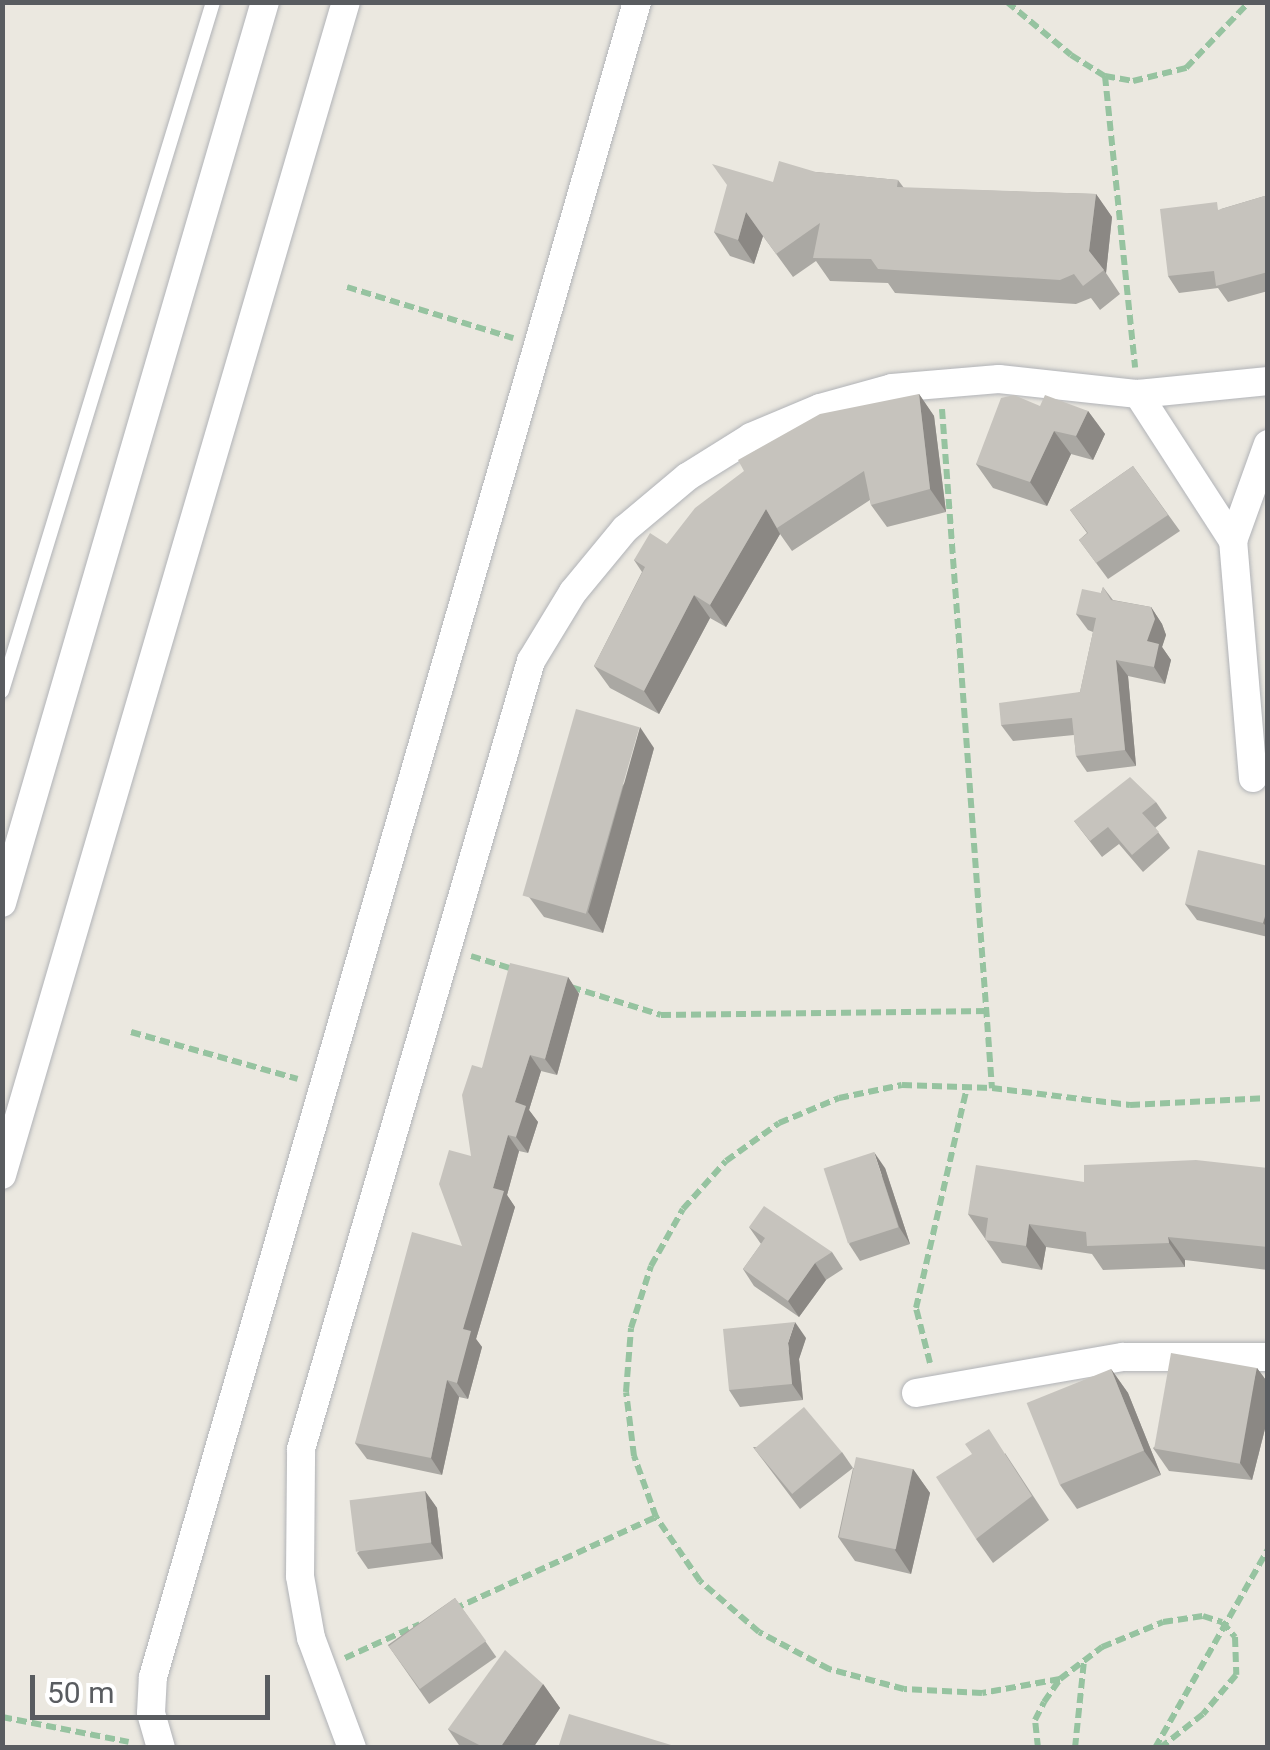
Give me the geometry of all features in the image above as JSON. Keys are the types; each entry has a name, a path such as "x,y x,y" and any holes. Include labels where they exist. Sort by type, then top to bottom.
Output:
{"street":[{"path":"2,903 265,2"},
{"path":"2,1174 346,2"},
{"path":"150,1746 153,1676 637,2"},
{"path":"352,1748 321,1669 300,1576 301,1449 531,662 573,592 625,529 687,476 751,437 820,408 940,383 999,379 1138,394 1268,381"},
{"path":"1138,394 1233,540"},
{"path":"1253,778 1233,540 1268,444"},
{"path":"930,1390 1123,1357 1268,1357"}],"lane":[{"path":"2,691 213,2"}],"path":[{"path":"1008,2 1106,76 1133,81 1186,68 1249,2"},
{"path":"1106,76 1138,394"},
{"path":"347,287 538,346"},
{"path":"940,383 992,1088"},
{"path":"446,948 536,976"},
{"path":"553,982 660,1015 989,1011"},
{"path":"131,1032 324,1086"},
{"path":"1060,1679 982,1692 924,1690 829,1669 760,1632 700,1581 656,1517 632,1440 626,1392 631,1328 650,1266 682,1210 726,1161 794,1117 839,1098 902,1085 992,1088 1130,1105 1268,1098"},
{"path":"930,1390 930,1362 916,1308 967,1087"},
{"path":"444,1613 656,1517"},
{"path":"1158,1748 1222,1622 1268,1550"},
{"path":"1038,1748 1035,1720 1060,1679 1084,1660 1121,1636 1163,1622 1203,1616 1222,1622 1235,1637 1236,1674 1203,1714 1158,1748"},
{"path":"321,1669 426,1621"},
{"path":"1076,1748 1084,1660"},
{"path":"2,1717 150,1746"}],"building":[{"path":"779,161 816,172 898,180 897,187 1096,194 1089,251 1104,270 1083,286 1074,274 1060,280 878,269 871,259 813,258 820,223 776,254 746,212 738,240 714,232 727,185 712,164 773,182"},
{"path":"1268,195 1268,272 1216,286 1214,271 1168,276 1160,209 1217,202 1218,210"},
{"path":"919,394 930,489 871,505 864,471 777,528 766,509 710,605 694,595 644,691 594,666 645,567 634,560 650,533 667,544 695,508 744,471 738,460 820,414"},
{"path":"1014,395 1040,406 1045,395 1088,411 1076,436 1054,431 1030,482 976,464 1001,398"},
{"path":"1133,466 1168,515 1096,563 1079,540 1088,533 1070,510"},
{"path":"1103,587 1111,600 1151,607 1155,619 1147,641 1159,644 1154,667 1116,660 1125,750 1076,756 1072,718 1001,725 999,703 1080,692 1096,618 1076,614 1082,589 1101,593"},
{"path":"576,709 639,727 586,914 523,895"},
{"path":"1130,777 1156,802 1142,813 1159,832 1132,855 1108,827 1090,841 1074,821"},
{"path":"1198,850 1268,866 1268,906 1263,923 1185,904"},
{"path":"510,963 568,977 545,1059 530,1055 515,1102 526,1106 516,1137 508,1135 493,1188 504,1191 463,1329 471,1331 457,1383 447,1380 431,1458 355,1443 412,1232 462,1246 439,1184 449,1150 471,1156 462,1095 472,1065 482,1068"},
{"path":"874,1152 898,1227 848,1244 824,1168"},
{"path":"1196,1160 1268,1168 1268,1247 1168,1237 1169,1243 1087,1246 1086,1232 1029,1224 1026,1246 985,1240 988,1218 968,1214 976,1165 1084,1182 1084,1165"},
{"path":"764,1206 832,1252 815,1263 788,1301 743,1269 765,1238 749,1227"},
{"path":"795,1322 788,1343 792,1384 729,1390 723,1329"},
{"path":"1171,1353 1257,1368 1240,1464 1154,1449"},
{"path":"1111,1369 1144,1451 1060,1485 1027,1403"},
{"path":"804,1407 842,1452 792,1494 754,1449"},
{"path":"989,1429 1032,1496 976,1539 936,1477 972,1454 965,1444"},
{"path":"856,1457 913,1469 896,1549 839,1537"},
{"path":"425,1491 431,1543 356,1552 350,1500"},
{"path":"455,1598 486,1641 420,1689 389,1646"},
{"path":"505,1650 543,1684 500,1748 485,1748 448,1729"},
{"path":"569,1714 681,1748 558,1748"}]}
